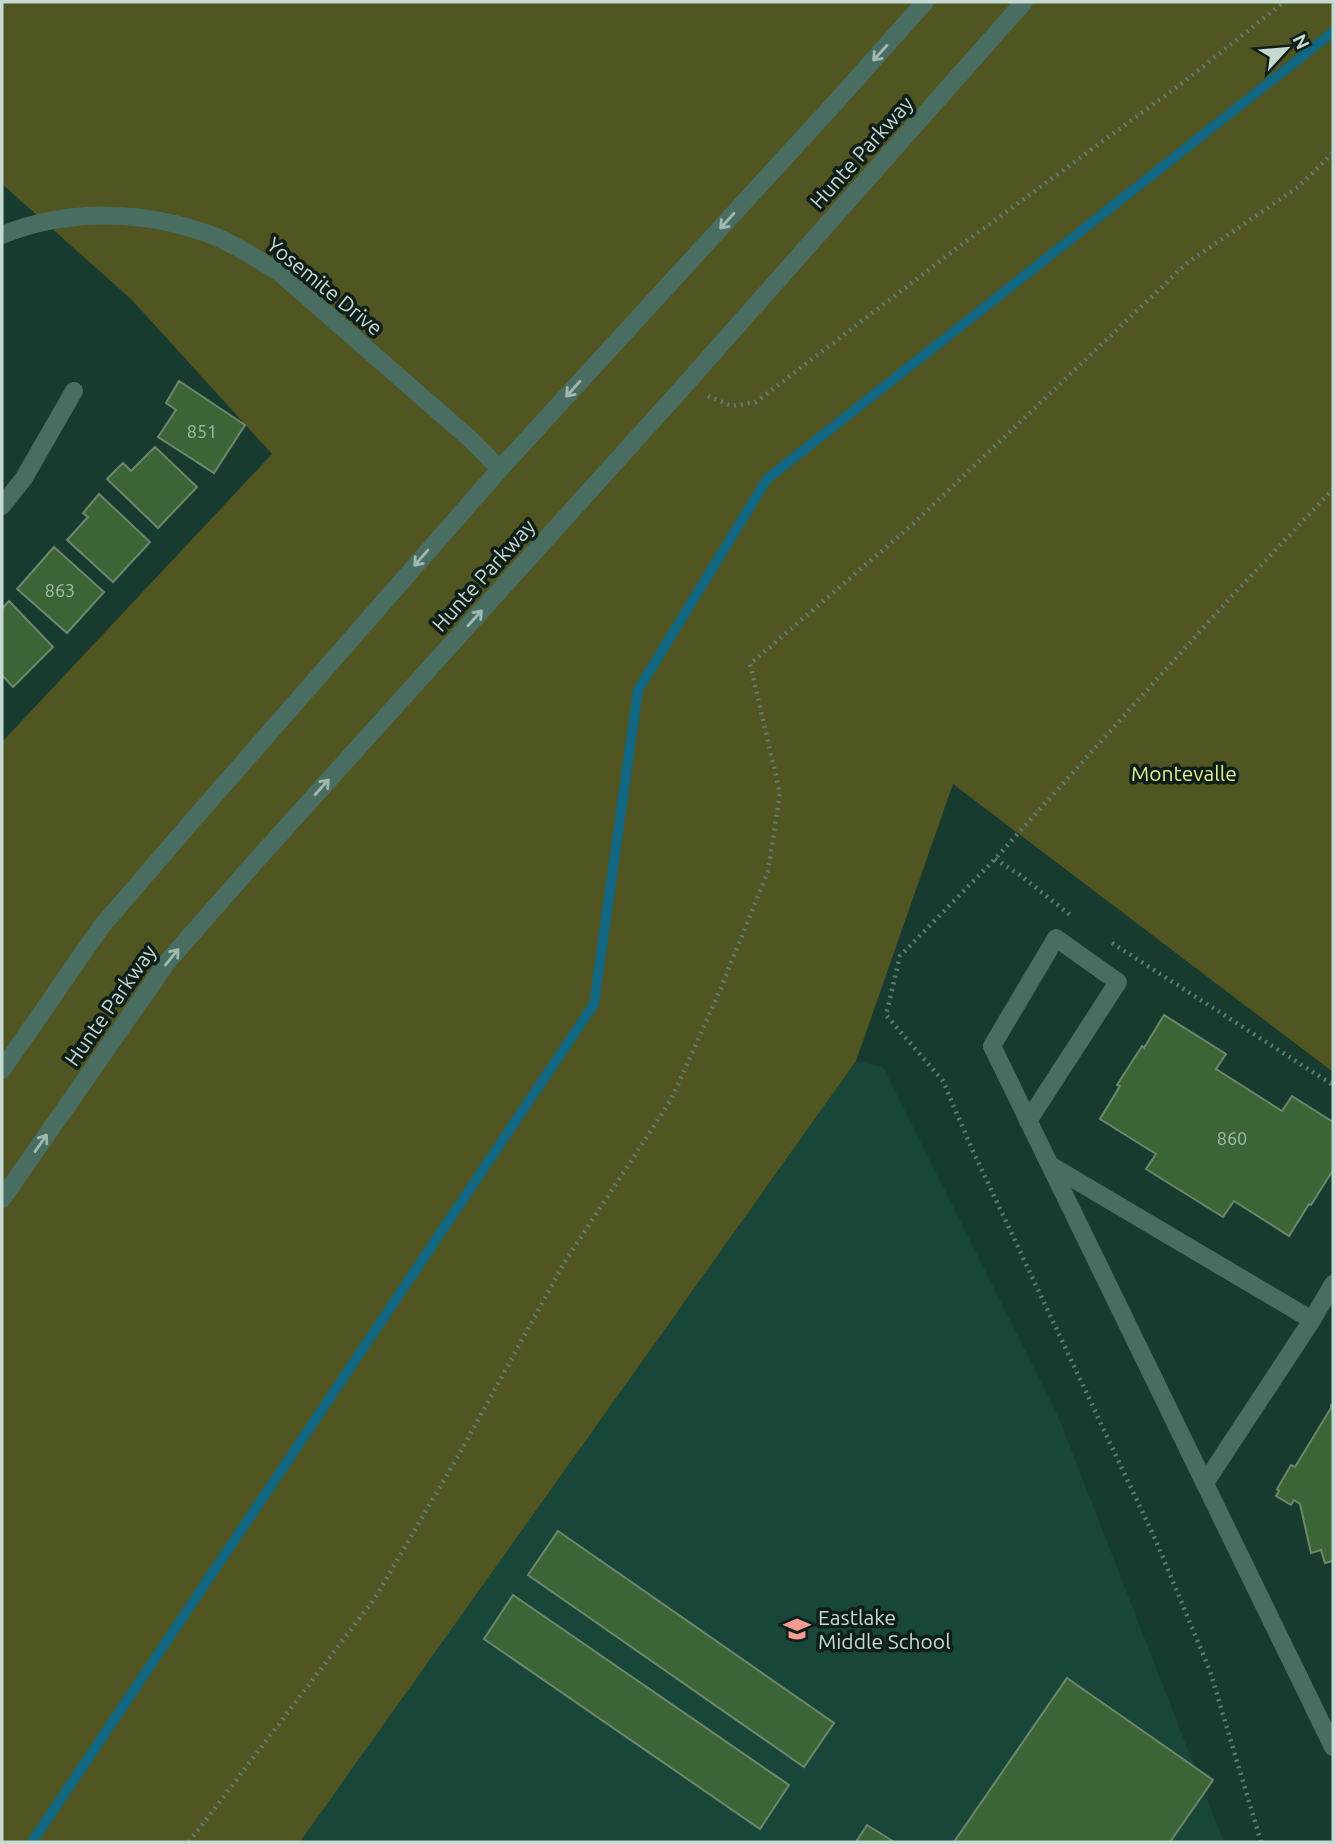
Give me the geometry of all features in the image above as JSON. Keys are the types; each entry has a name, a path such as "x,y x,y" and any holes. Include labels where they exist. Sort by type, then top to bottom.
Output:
{"main road":[{"path":"2,1070 101,927 500,469 925,2"},
{"name":"Hunte Parkway","path":"2,1199 168,961 1024,2"},
{"name":"Yosemite Drive","path":"2,235 44,222 113,216 148,219 215,237 248,253 279,273 470,438 500,469"},
{"path":"2,506 24,478 74,391"},
{"path":"1028,1121 1118,982 1056,939 992,1046 1028,1121 1333,1747"},
{"path":"1050,1165 1312,1320"},
{"path":"1205,1483 1333,1284"}],"path":[{"path":"684,386 732,407 756,401 961,245 1185,81 1284,2"},
{"path":"190,1842 376,1598 564,1264 671,1100 721,988 768,871 780,793 750,664 913,524 1187,263 1298,187 1333,153"},
{"path":"1261,1842 1210,1671 1150,1528 972,1149 943,1081 886,1016 900,956 995,859 1231,597 1333,489"},
{"path":"995,859 1020,875 1077,921"},
{"path":"1101,936 1333,1085"}],"shaded area":[{"name":"Eastlake Middle School","path":"856,1061 883,1067 1058,1416 1224,1842 300,1842"}],"green space":[{"name":"Montevalle","path":"2,2 1333,2 1333,1072 953,784 856,1061 300,1842 2,1842 2,742 272,454 132,300 2,184"}],"building":[{"path":"179,381 245,425 214,473 158,437 176,410 166,403"},
{"path":"155,447 197,487 158,528 107,479 123,463 131,471"},
{"path":"99,494 150,542 113,582 67,540 88,517 83,513"},
{"path":"54,547 104,592 67,633 17,589"},
{"path":"9,601 53,647 13,687 2,675 2,609"},
{"path":"1164,1015 1226,1054 1216,1069 1282,1111 1292,1096 1333,1122 1333,1170 1289,1236 1234,1201 1223,1217 1146,1169 1156,1154 1100,1119 1120,1086 1117,1085"},
{"path":"1333,1404 1333,1561 1325,1563 1321,1550 1311,1553 1300,1504 1294,1500 1291,1505 1276,1496 1279,1491 1277,1489 1291,1465 1295,1467"},
{"path":"558,1531 834,1723 804,1767 528,1575"},
{"path":"513,1595 789,1785 760,1829 484,1639"},
{"path":"1067,1678 1213,1780 1170,1842 954,1842"},
{"path":"867,1825 894,1842 856,1842"}],"waterway":[{"path":"32,1842 594,1004 638,690 767,479 1333,32"}],"place":[{"name":"Eastlake Middle School","path":"797,1629"}]}
